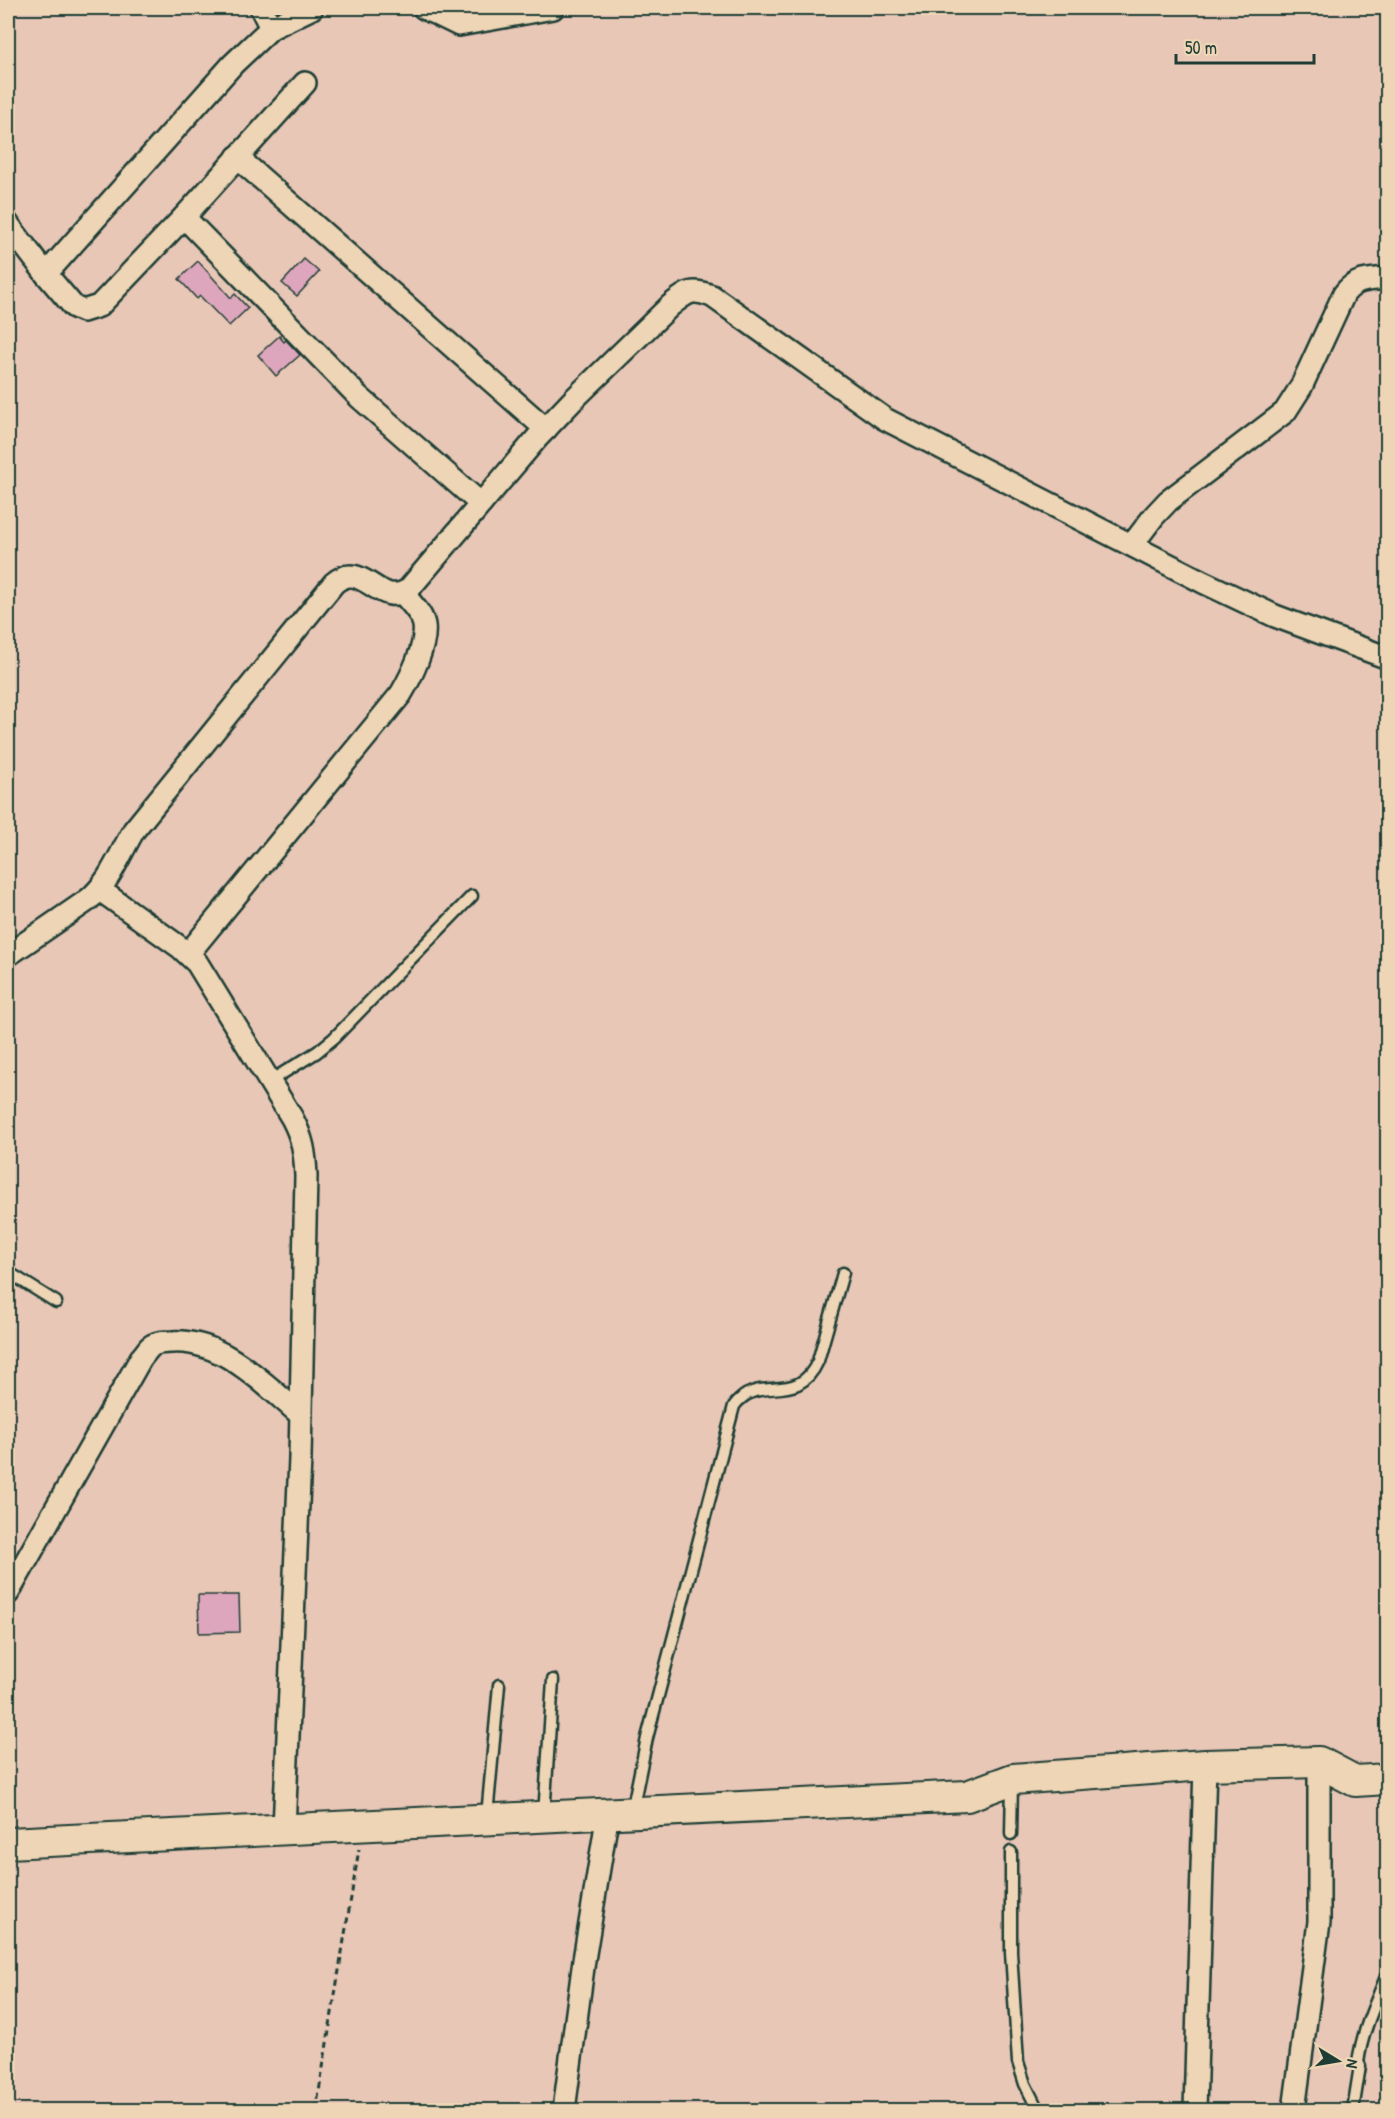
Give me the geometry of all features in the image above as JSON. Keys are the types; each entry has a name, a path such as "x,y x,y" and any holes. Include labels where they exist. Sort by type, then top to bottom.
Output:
{"main road":[{"path":"8,1843 967,1796 1012,1779 1205,1765 1319,1762 1355,1781 1388,1779"}],"street":[{"path":"261,8 271,28"},
{"path":"46,274 233,64 271,28 312,8"},
{"path":"423,8 459,25 553,8"},
{"path":"8,224 74,307 83,311 92,310 99,306 184,218 305,83"},
{"path":"237,157 546,429"},
{"path":"184,218 359,397 481,504"},
{"path":"1132,545 1168,501 1285,412 1301,387 1344,294 1351,285 1365,280 1388,278"},
{"path":"8,955 100,890 108,880 134,830 334,583 342,576 351,575 391,596 399,596 403,593 425,571 575,398 671,305 686,294 698,291 712,296 885,419 1275,616 1388,658"},
{"path":"188,954 401,694 424,638 424,625 420,615 403,593"},
{"path":"100,890 197,963 211,982 301,1135 305,1152 301,1415 284,1829"},
{"path":"8,1593 141,1358 150,1347 160,1343 176,1342 201,1346 222,1353 301,1415"},
{"path":"1294,2110 1318,1922 1319,1762"},
{"path":"1195,2110 1205,1765"},
{"path":"564,2110 584,1960 620,1812"}],"lane":[{"path":"270,1081 317,1052 334,1038 472,896"},
{"path":"8,1272 56,1302"},
{"path":"620,1812 647,1738 734,1406 739,1398 747,1394 757,1390 796,1386 806,1381 812,1374 818,1361 843,1274"},
{"path":"544,1816 553,1680"},
{"path":"487,1819 499,1685"},
{"path":"1011,1834 1012,1779"},
{"path":"1011,1852 1011,1952 1018,2062 1025,2084 1038,2110"},
{"path":"1353,2110 1360,2066 1359,2053 1368,2018 1386,1978"}],"path":[{"path":"316,2110 363,1825"}],"building":[{"path":"304,259 319,272 297,296 282,283"},
{"path":"198,261 231,298 235,294 248,308 229,326 200,296 197,299 179,279"},
{"path":"279,336 300,355 276,376 258,355"},
{"path":"198,1595 239,1595 240,1632 199,1633"}]}
